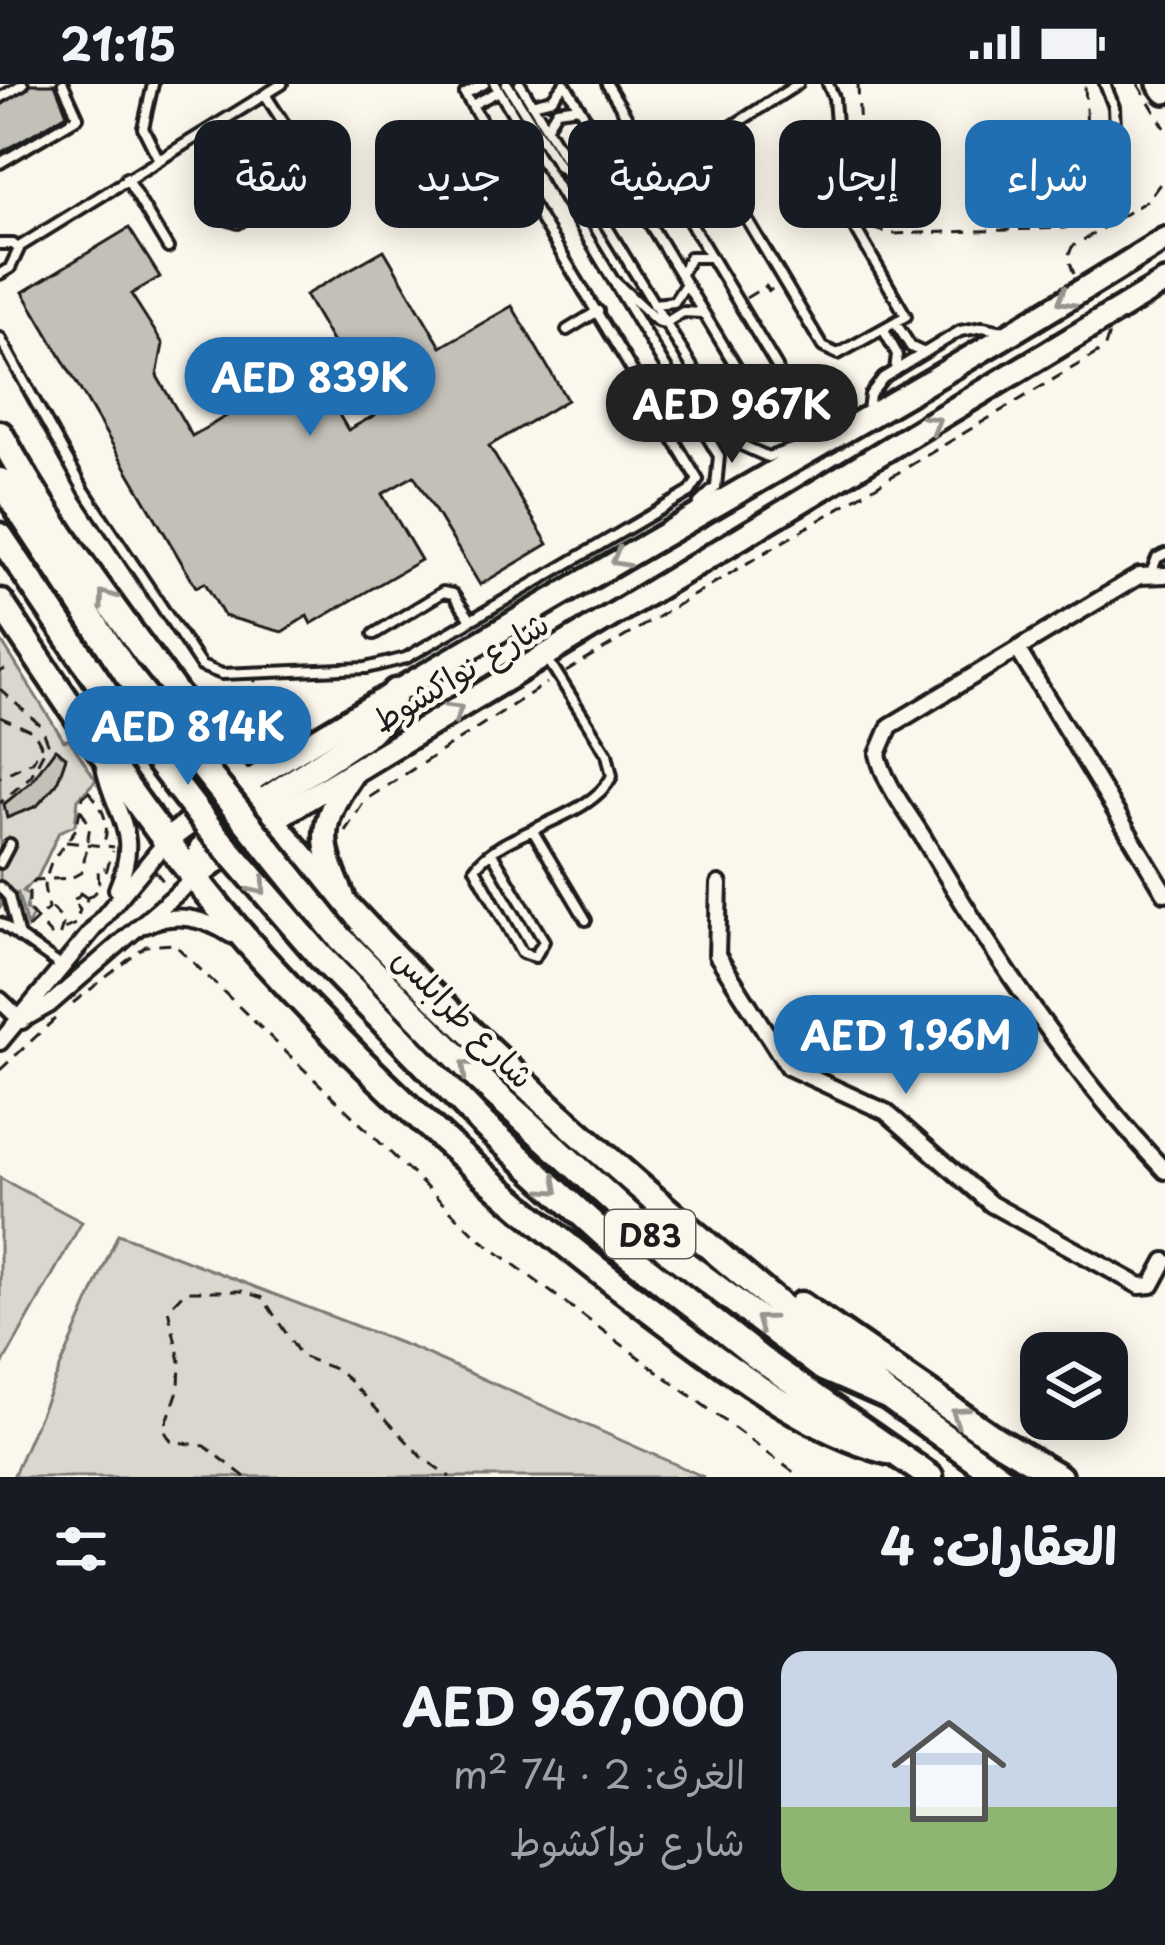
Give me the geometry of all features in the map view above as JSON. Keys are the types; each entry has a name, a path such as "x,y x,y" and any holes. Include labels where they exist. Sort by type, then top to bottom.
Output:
{"highway":[{"path":"0,434 70,547 242,782 347,904 480,1042 600,1154 889,1397"},
{"name":"شارع طرابلس","path":"0,481 128,675 341,939 478,1078 671,1252 823,1368 889,1397 1000,1477"},
{"name":"شارع طرابلس","path":"0,536 109,696 210,829 320,956 484,1125 608,1238 759,1358 930,1477"},
{"path":"0,602 103,756 261,957 419,1118 596,1269 768,1391 841,1434 887,1450"},
{"path":"197,876 207,842 265,812 370,730 384,716 395,692"},
{"path":"752,1282 796,1301 995,1439 1059,1477"}],"street":[{"path":"1159,84 1165,92"},
{"name":"شارع نواكشوط","path":"22,1021 108,907 168,839 242,782 829,442 1165,239"},
{"name":"شارع نواكشوط","path":"265,812 355,771 1165,283"},
{"path":"1158,574 1128,582 890,726 879,743 880,764 1026,1001 1097,1094 1165,1171"},
{"path":"1018,650 1159,870 1165,893"},
{"path":"176,692 217,731 245,744 280,745 324,733"},
{"path":"103,756 127,831 125,867 108,907"},
{"path":"347,904 327,859 324,837 332,804 355,771"},
{"path":"0,1042 22,1021 55,1001 197,876"},
{"path":"718,884 717,955 788,1067 886,1112 991,1204 1140,1286 1151,1285 1165,1261"},
{"path":"129,932 164,918 197,919 220,928 261,957"},
{"path":"0,1000 22,1021"}],"lane":[{"path":"0,98 23,84"},
{"path":"0,163 78,117 63,84"},
{"path":"153,84 143,128 158,158"},
{"path":"0,274 10,268 19,247 282,84"},
{"path":"481,120 465,94 484,84"},
{"path":"520,84 568,164"},
{"path":"532,104 552,99 565,84 587,120"},
{"path":"608,84 628,119"},
{"path":"741,120 798,84"},
{"path":"751,228 827,351 843,353 906,316 839,196 834,98 828,84"},
{"path":"1106,84 1115,120"},
{"path":"472,105 500,86"},
{"path":"500,86 568,175"},
{"path":"500,86 722,466 716,488 677,528"},
{"path":"265,94 280,120"},
{"path":"546,128 557,110 579,107"},
{"path":"300,153 309,169 307,180 238,224 223,218 221,206 228,197 300,153"},
{"path":"126,178 169,248"},
{"path":"0,338 84,490 196,660 214,673 380,666 406,658 694,489 697,475 544,223"},
{"path":"607,228 732,435 747,451 768,457 829,442"},
{"path":"653,228 746,383 762,392 774,389 780,372 694,228"},
{"path":"0,244 19,247"},
{"path":"653,304 674,302 690,257 712,258"},
{"path":"613,280 624,285 650,317 665,323"},
{"path":"567,330 598,311"},
{"path":"665,323 683,312 704,313"},
{"path":"895,322 911,347 925,353"},
{"path":"867,418 873,389 895,371 968,328 1010,332"},
{"path":"883,329 898,358 895,371"},
{"path":"665,397 672,376"},
{"path":"653,403 665,397 685,398"},
{"path":"1158,574 1157,558 1165,554"},
{"path":"374,634 443,592 453,594 471,620"},
{"path":"492,853 544,941 535,957 522,953 475,874 478,862 492,853 597,794 612,776 607,754 546,656"},
{"path":"532,831 586,920"},
{"path":"0,861 10,844"},
{"path":"0,887 9,898 19,937"},
{"path":"0,923 62,967"}],"path":[{"path":"858,84 863,211 874,229 893,235 1064,228 1080,223 1090,206 1085,84"},
{"path":"1138,84 1165,128"},
{"path":"245,744 255,672"},
{"path":"0,689 44,729 44,748 31,776 0,803"},
{"path":"0,717 34,733 44,748"},
{"path":"0,777 33,761 44,748"},
{"path":"64,929 62,917 50,906 46,877 64,842 76,830 88,791 98,782 107,796"},
{"path":"88,791 99,803 108,830 101,847"},
{"path":"80,807 90,821 79,875 46,877 29,887 28,909 53,937 75,924 80,910 72,900 79,897 85,902 98,890 98,868 105,865"},
{"path":"64,842 112,847 115,839"},
{"path":"19,937 50,906"},
{"path":"0,1070 81,996 146,946 174,944 346,1115 493,1251 800,1477"},
{"path":"244,1477 214,1452 171,1441 164,1430 179,1388 180,1360 168,1309 180,1292 241,1291 263,1298 301,1356 340,1371 422,1457 450,1477"}],"shaded area":[{"path":"0,639 64,741 69,739 96,780 78,799 75,825 59,832 38,877 23,891 29,896 26,909 33,915 27,927 18,893 0,907"},
{"path":"0,1178 82,1222 0,1369"},
{"path":"118,1234 413,1348 704,1477 13,1477"}],"building":[{"path":"31,84 55,84 67,114 0,153 0,106"},
{"path":"129,228 160,277 131,294 163,344 157,376 192,436 311,367 348,430 375,415 305,295 384,250 441,347 512,306 567,400 489,446 548,544 480,585 414,476 382,494 421,560 311,624 307,616 282,632 224,616 205,583 196,587 23,292"},
{"path":"55,749 66,757 57,783 37,806 7,818 4,804 31,782"}]}
